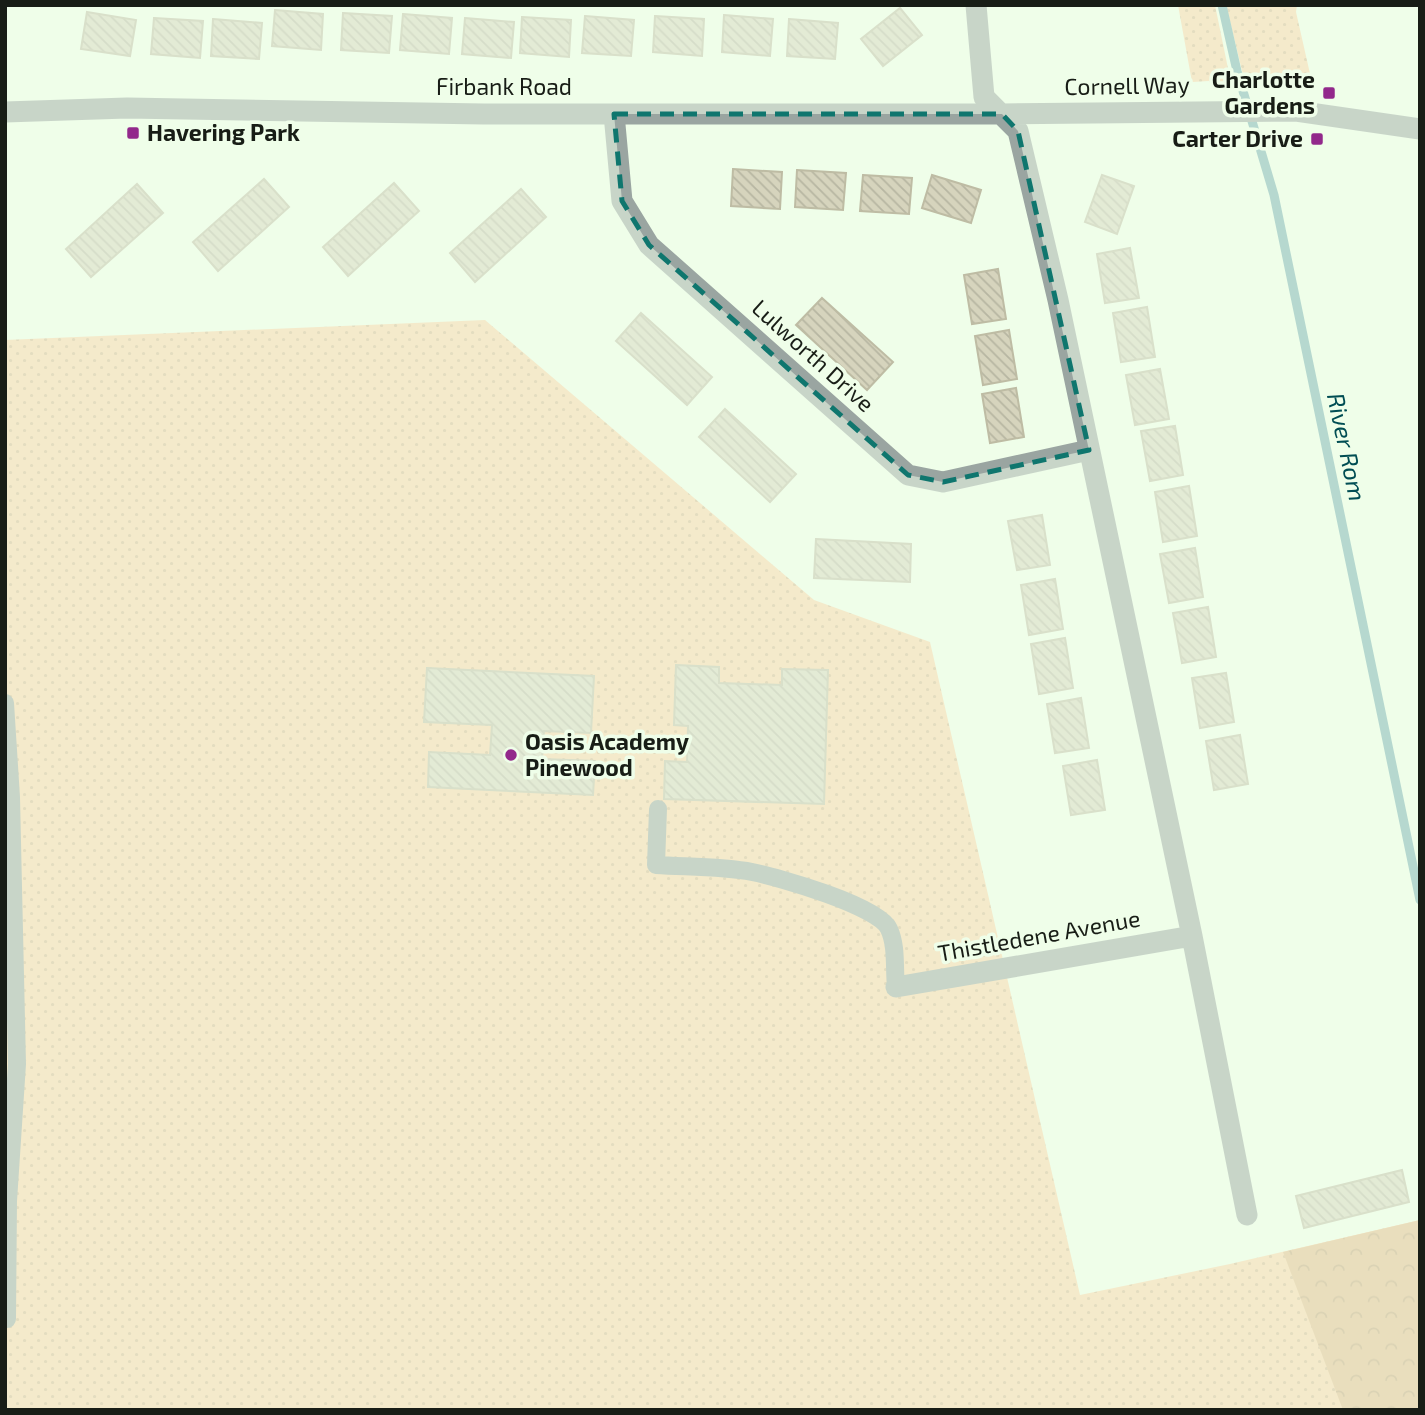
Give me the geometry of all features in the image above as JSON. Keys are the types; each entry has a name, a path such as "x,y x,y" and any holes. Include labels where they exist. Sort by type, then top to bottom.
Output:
{"street":[{"path":"976,5 984,97 1018,131 1058,300 1192,936 1247,1215"},
{"name":"Firbank Road","path":"5,113 127,108 614,114 1002,114"},
{"name":"Cornell Way","path":"1002,114 1281,111 1354,118 1420,129"},
{"name":"Lulworth Drive","path":"614,114 622,201 649,245 908,475 943,481 1089,450"},
{"name":"Thistledene Avenue","path":"895,988 1192,936"}],"lane":[{"path":"5,704 11,797 16,1063 7,1201 7,1319"},
{"path":"658,809 656,865 751,871 815,889 873,913 889,926 895,988"}],"highlighted area":[{"path":"614,114 1002,114 1018,131 1089,450 943,482 908,475 649,245 622,201"}],"shaded area":[{"path":"1178,5 1215,5 1232,88 1213,88 1209,81 1192,82"},
{"path":"1226,5 1297,5 1296,12 1313,87 1246,87"},
{"path":"485,320 814,600 930,642 1080,1295 1420,1220 1420,1410 5,1410 5,340"}],"green space":[{"path":"1420,1220 1420,1410 1343,1410 1283,1252"}],"building":[{"path":"900,8 922,35 883,66 861,39"},
{"path":"275,10 323,14 321,50 272,46"},
{"path":"87,12 136,20 130,56 81,49"},
{"path":"343,13 392,16 389,53 341,50"},
{"path":"403,14 452,18 449,54 400,50"},
{"path":"724,15 773,19 770,56 722,52"},
{"path":"585,16 634,20 631,56 582,53"},
{"path":"655,16 704,19 702,56 653,52"},
{"path":"522,17 571,20 569,57 520,53"},
{"path":"154,18 203,21 200,58 151,54"},
{"path":"465,18 514,22 511,58 462,54"},
{"path":"213,19 262,23 259,59 211,56"},
{"path":"789,19 838,23 835,59 787,56"},
{"path":"733,169 782,172 780,209 731,206"},
{"path":"797,170 846,173 843,210 795,207"},
{"path":"863,175 912,178 909,214 860,211"},
{"path":"932,175 981,190 971,223 922,208"},
{"path":"1102,175 1134,186 1117,234 1085,222"},
{"path":"264,179 289,207 218,271 193,242"},
{"path":"394,183 419,211 348,276 323,247"},
{"path":"137,184 163,213 91,277 66,249"},
{"path":"521,189 546,217 475,282 450,253"},
{"path":"1130,248 1139,298 1105,303 1097,254"},
{"path":"998,269 1006,319 972,324 964,275"},
{"path":"822,298 893,362 867,390 796,325"},
{"path":"1147,307 1155,357 1121,362 1113,313"},
{"path":"641,313 712,377 687,405 616,341"},
{"path":"1009,330 1017,379 983,385 975,336"},
{"path":"1160,369 1169,419 1135,425 1126,375"},
{"path":"1016,388 1024,437 990,443 982,394"},
{"path":"725,409 796,474 770,502 699,437"},
{"path":"1175,426 1183,475 1150,481 1141,431"},
{"path":"1189,486 1197,536 1163,542 1155,492"},
{"path":"1042,515 1050,565 1017,570 1008,521"},
{"path":"816,539 911,544 910,582 814,578"},
{"path":"1195,548 1203,597 1169,603 1160,554"},
{"path":"1055,579 1063,629 1029,635 1021,585"},
{"path":"1208,607 1216,657 1182,663 1173,613"},
{"path":"1065,638 1073,688 1039,694 1031,644"},
{"name":"Oasis Academy Pinewood","path":"676,665 719,667 719,683 782,685 782,669 828,670 824,804 664,799 665,761 687,762 688,726 674,725"},
{"name":"Oasis Academy Pinewood","path":"427,668 594,676 591,733 544,731 542,759 595,761 593,795 428,787 429,752 490,755 492,725 424,722"},
{"path":"1226,673 1234,722 1200,728 1192,678"},
{"path":"1081,698 1089,748 1055,753 1047,704"},
{"path":"1240,735 1248,784 1214,790 1206,741"},
{"path":"1097,760 1105,810 1071,815 1063,766"},
{"path":"1402,1170 1409,1202 1304,1228 1296,1196"}],"waterway":[{"name":"River Rom","path":"1222,5 1237,71 1274,195 1420,900"}],"place":[{"name":"Charlotte Gardens","path":"1329,93"},
{"name":"Havering Park","path":"133,133"},
{"name":"Carter Drive","path":"1317,139"},
{"name":"Oasis Academy Pinewood","path":"511,755"}]}
